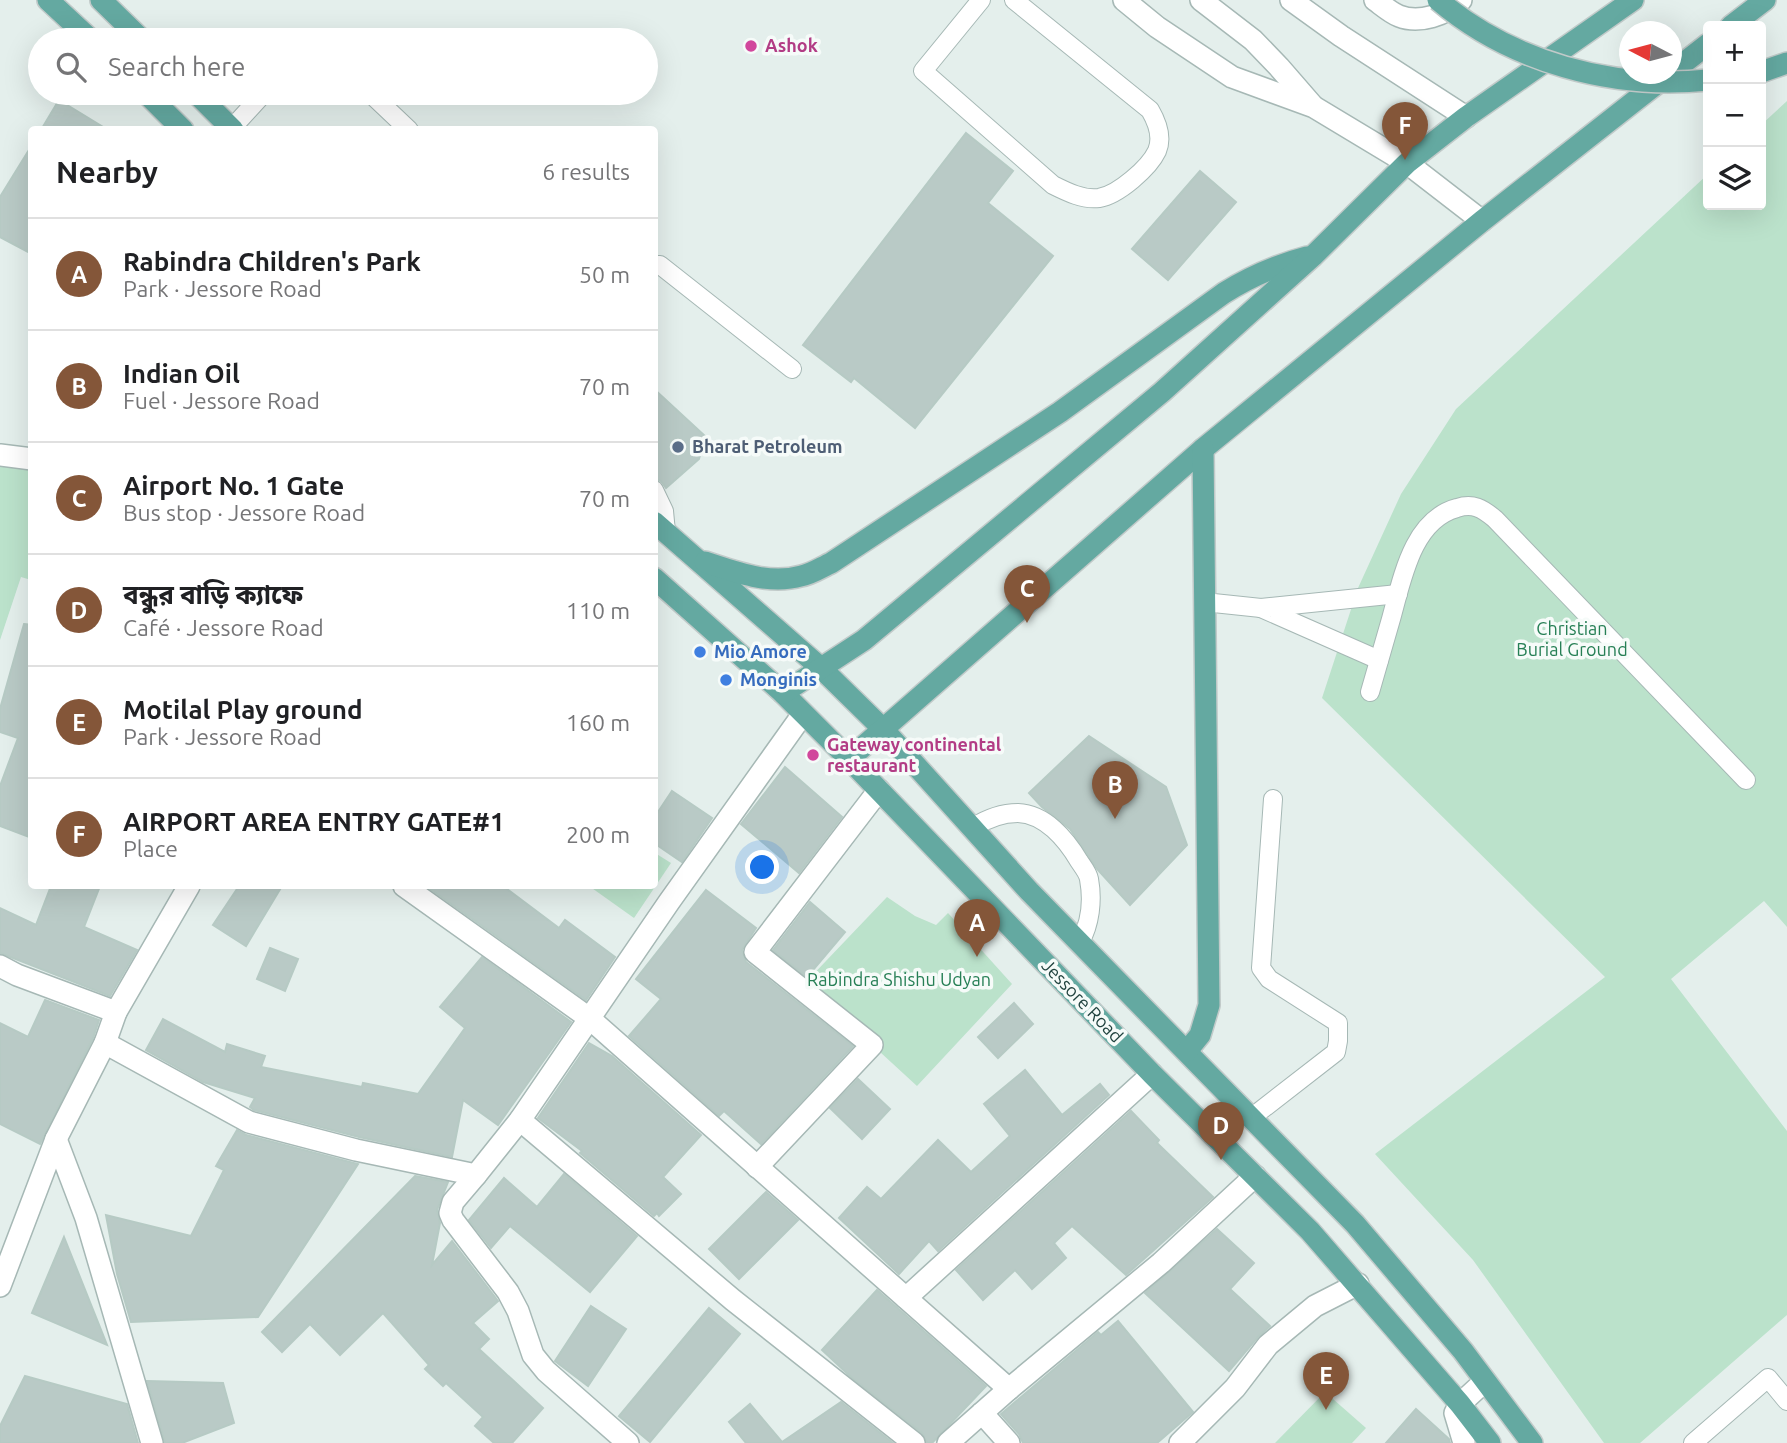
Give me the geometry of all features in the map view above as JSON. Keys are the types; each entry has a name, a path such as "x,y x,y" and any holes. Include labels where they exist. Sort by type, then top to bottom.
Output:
{"main road":[{"path":"48,0 78,28"},
{"path":"101,0 130,28"},
{"path":"1437,0 1455,15 1502,43 1559,66 1613,79 1662,82 1703,80"},
{"path":"783,693 864,640 1009,522 1162,392 1313,256 1407,163 1465,117 1633,0"},
{"path":"1738,21 1765,0"},
{"path":"1682,64 1703,48"},
{"path":"1766,70 1787,63"},
{"path":"849,759 1203,449 1482,221 1657,84"},
{"path":"158,105 179,126"},
{"path":"208,105 230,126"},
{"path":"697,559 768,579 803,576 831,563 1060,412 1224,293 1250,277 1279,265 1313,256"},
{"path":"1187,1051 1200,1035 1209,1005 1203,449"},
{"path":"660,527 822,668 883,729 1080,942 1354,1224 1463,1351 1532,1443"},
{"name":"Jessore Road","path":"658,582 783,693 1152,1074 1310,1231 1460,1404 1490,1443"}],"street":[{"path":"1124,0 1157,27 1232,77 1314,107 1407,163 1482,221"},
{"path":"1201,0 1253,40 1314,107"},
{"path":"1291,0 1465,117"},
{"path":"1376,0 1397,16 1415,19 1433,16 1461,0"},
{"path":"0,455 28,459"},
{"path":"628,1443 546,1371 533,1355 518,1311 508,1292 450,1213 453,1202 520,1120 669,902 803,714"},
{"path":"757,1167 872,1045 755,952 879,790"},
{"path":"0,1286 56,1139 105,1043 116,1012 188,889"},
{"path":"408,889 589,1018 1009,1389"},
{"path":"0,966 116,1012"},
{"path":"105,1043 249,1122 356,1150 476,1175"},
{"path":"906,1298 1152,1074"},
{"path":"520,1120 733,1300 914,1443"},
{"path":"56,1139 86,1218 152,1443"},
{"path":"948,1443 1161,1263 1255,1176"},
{"path":"1180,1443 1235,1388 1268,1345 1315,1306 1358,1284"},
{"path":"1464,1443 1455,1413 1460,1404 1485,1381"},
{"path":"982,1413 1009,1443"}],"lane":[{"path":"981,0 923,71 1053,185 1087,198 1101,198 1117,192 1134,179 1157,152 1158,125 1150,110 1014,0"},
{"path":"236,126 254,105"},
{"path":"383,105 405,126"},
{"path":"658,265 792,369"},
{"path":"658,498 664,511 660,527"},
{"path":"1370,692 1398,594 1418,540 1430,523 1447,511 1468,505 1483,509 1495,519 1745,780"},
{"path":"1204,602 1261,608 1398,594"},
{"path":"1261,608 1379,660"},
{"path":"1251,1118 1336,1052 1338,1041 1338,1023 1269,979 1261,968 1273,799"},
{"path":"972,828 999,815 1020,813 1046,822 1069,844 1089,877 1087,930 1080,942"},
{"path":"1693,1443 1768,1378 1787,1401"}],"green space":[{"name":"Christian Burial Ground","path":"1787,101 1787,927 1764,901 1671,979 1787,1131 1787,1315 1640,1443 1604,1443 1473,1260 1375,1154 1605,977 1322,698 1358,588 1401,494 1456,409 1703,179 1703,210 1766,210 1766,120"},
{"path":"0,455 28,461 28,579 21,577 0,640"},
{"path":"658,855 671,863 658,882"},
{"path":"593,889 654,889 634,918"},
{"name":"Rabindra Shishu Udyan","path":"887,897 915,916 936,925 948,913 1012,984 917,1086 805,983"},
{"path":"1325,1392 1366,1428 1352,1443 1275,1443"}],"building":[{"path":"56,105 67,105 101,126 43,126"},
{"path":"966,133 1013,171 988,203 1053,256 915,428 854,378 851,382 803,345"},
{"path":"28,152 28,252 0,237 0,197"},
{"path":"1200,171 1236,202 1168,280 1132,249"},
{"name":"Bharat Petroleum","path":"658,393 705,436 699,459 666,488 658,480"},
{"path":"24,624 28,624 28,836 0,826 0,786 18,738 0,732 0,709"},
{"path":"1089,736 1166,787 1187,845 1130,905 1097,869 1070,829 1029,793"},
{"path":"785,767 842,817 799,873 741,824"},
{"path":"672,791 712,818 682,862 658,846 658,812"},
{"path":"50,889 99,889 84,927 137,950 110,996 0,953 0,908 36,925"},
{"path":"237,889 280,889 246,946 213,925"},
{"path":"430,889 507,889 559,928 565,920 615,957 586,1000"},
{"path":"706,890 756,928 742,950 746,962 853,1046 761,1144 724,1111 719,1116 629,1036 661,999 636,979"},
{"path":"810,902 845,932 807,977 773,950"},
{"path":"270,948 298,959 285,991 257,979"},
{"path":"482,957 571,1022 498,1125 463,1100 452,1157 254,1110 250,1107 255,1098 203,1082 146,1050 163,1019 225,1052 227,1044 265,1056 261,1067 362,1087 363,1083 418,1094 465,1028 440,1007"},
{"path":"45,1000 99,1020 93,1038 40,1144 0,1124 0,1023 28,1037"},
{"path":"1014,1003 1033,1024 998,1058 978,1037"},
{"path":"589,1043 612,1056 701,1135 663,1177 681,1194 659,1216 657,1213 654,1216 580,1153 582,1151 538,1118"},
{"path":"1025,1070 1062,1115 1100,1084 1109,1095 938,1251 929,1241 899,1274 839,1218 867,1187 881,1199 938,1140 971,1172 1010,1136 984,1104"},
{"path":"858,1079 890,1109 862,1139 830,1108"},
{"path":"1131,1111 1159,1140 1157,1143 1213,1197 1126,1275 1072,1226 1054,1243 1066,1258 1032,1289 1015,1270 983,1300 956,1270"},
{"path":"237,1130 246,1135 358,1164 258,1317 131,1322 117,1274 106,1215 191,1236 224,1170 216,1166"},
{"path":"564,1174 637,1236 590,1292 510,1226 491,1248 469,1220 504,1178 537,1207"},
{"path":"415,1176 448,1182 437,1210 440,1223 432,1265 452,1241 498,1301 473,1323 489,1339 479,1349 543,1408 512,1443 494,1443 475,1426 483,1417 446,1383 443,1386 425,1369 429,1365 383,1313 340,1355 310,1324 282,1352 262,1332"},
{"path":"766,1192 798,1220 739,1279 709,1249"},
{"path":"1217,1229 1254,1263 1230,1289 1270,1326 1229,1371 1145,1293"},
{"path":"64,1237 107,1345 32,1313"},
{"path":"877,1290 986,1386 932,1443 927,1443 922,1433 852,1378 822,1350"},
{"path":"591,1306 626,1329 588,1386 555,1361"},
{"path":"709,1308 740,1334 650,1442 619,1416"},
{"path":"1118,1321 1193,1412 1157,1443 1023,1443 1019,1434 1001,1414 1098,1332 1101,1335"},
{"path":"25,1376 127,1404 138,1443 0,1443 0,1426"},
{"path":"147,1381 223,1383 234,1423 182,1443 165,1443"},
{"path":"841,1402 893,1443 746,1443 729,1422 750,1404 782,1442"},
{"path":"1416,1409 1449,1439 1450,1443 1386,1443"}],"place":[{"name":"Ashok","path":"751,46"},
{"name":"AIRPORT AREA ENTRY GATE#1","path":"1405,160"},
{"name":"Bharat Petroleum","path":"678,447"},
{"name":"Airport No. 1 Gate","path":"1027,623"},
{"name":"Mio Amore","path":"700,652"},
{"name":"Monginis","path":"726,680"},
{"name":"Gateway continental restaurant","path":"813,755"},
{"name":"Indian Oil","path":"1115,819"},
{"name":"Rabindra Children's Park","path":"977,957"},
{"name":"বন্ধুর বাড়ি ক্যাফে","path":"1221,1160"},
{"name":"Motilal Play ground","path":"1326,1410"}]}
